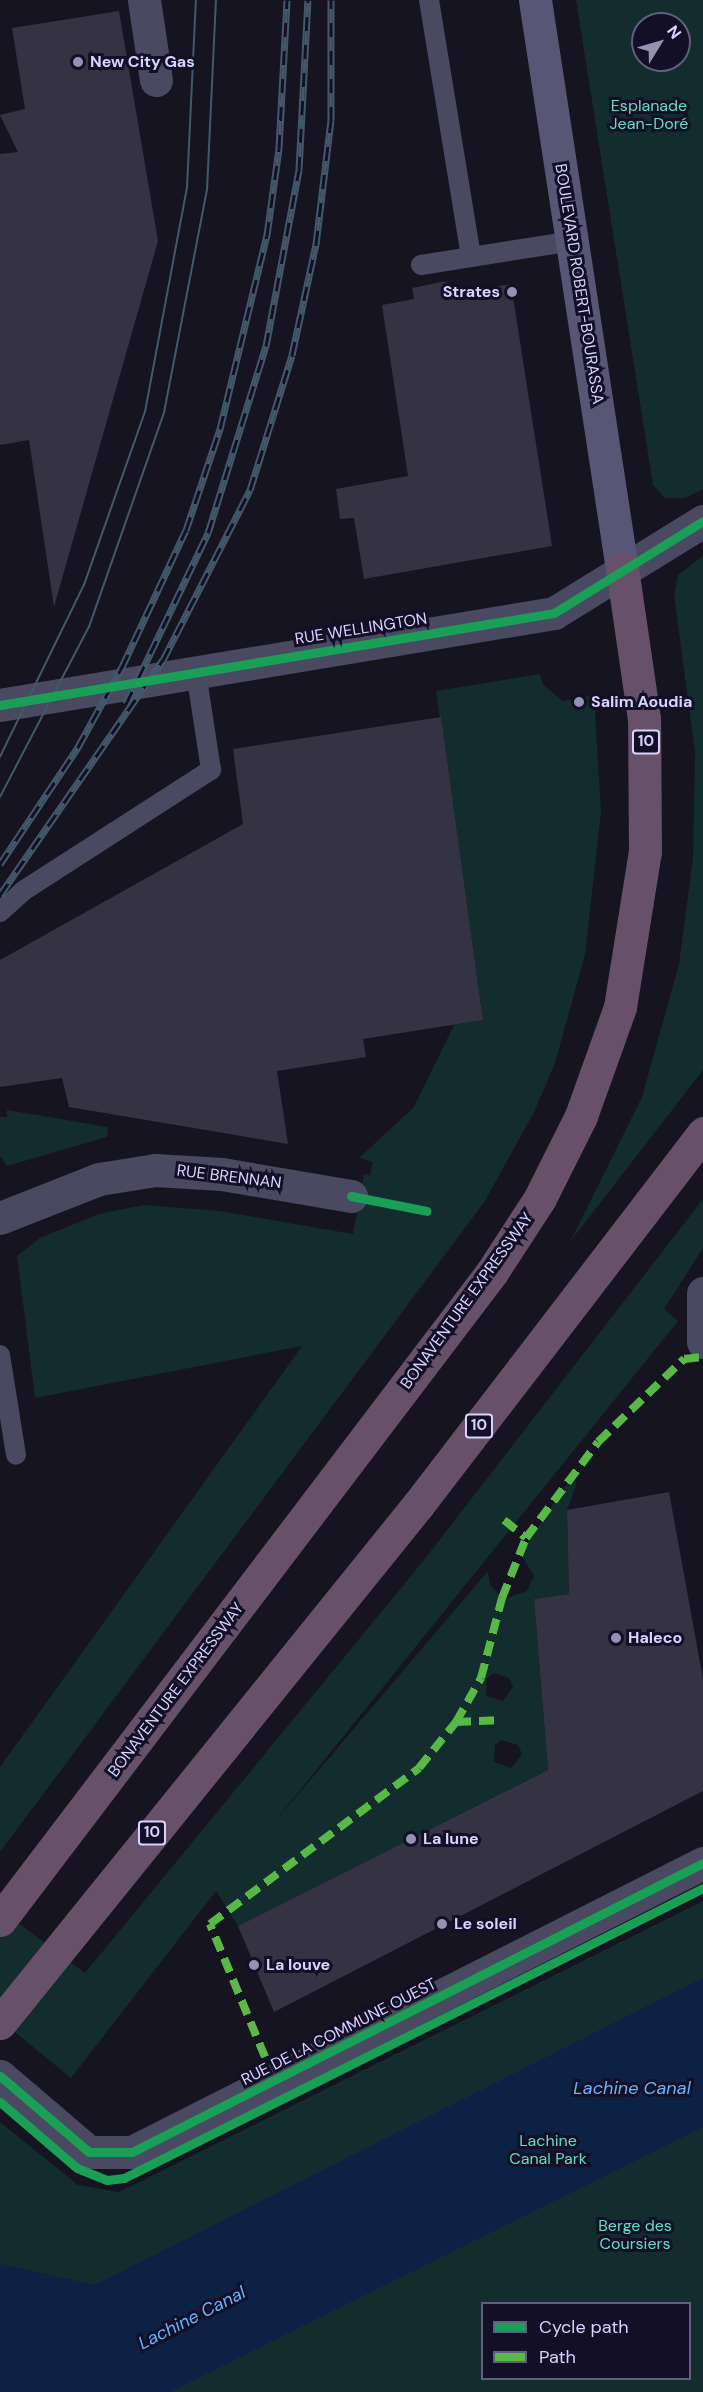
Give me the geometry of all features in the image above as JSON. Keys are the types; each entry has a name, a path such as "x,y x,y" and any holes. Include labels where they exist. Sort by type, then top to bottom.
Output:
{"highway":[{"name":"BONAVENTURE EXPRESSWAY","path":"3,1916 492,1272 540,1198 581,1116 620,1007 645,851 645,730 622,569"},
{"name":"10","path":"0,2023 54,1951 411,1513 703,1133"}],"main road":[{"name":"BOULEVARD ROBERT-BOURASSA","path":"535,0 622,569"}],"street":[{"path":"144,0 156,80"},
{"name":"RUE WELLINGTON","path":"0,705 554,613 703,521"},
{"name":"RUE BRENNAN","path":"0,1218 99,1179 155,1170 222,1174 351,1196"},
{"path":"703,1293 703,1342"},
{"name":"RUE DE LA COMMUNE OUEST","path":"0,2076 89,2152 132,2152 703,1863"}],"lane":[{"path":"429,0 471,257"},
{"path":"421,265 572,241"},
{"path":"0,901 23,891 212,770 196,672"},
{"path":"0,912 23,891"},
{"path":"0,1355 16,1455"}],"green space":[{"name":"Esplanade Jean-Doré","path":"576,0 703,0 703,489 685,498 665,498 653,485"},
{"path":"703,556 703,1070 570,1242 642,1097 679,964 693,858 695,752 674,595 678,575"},
{"path":"540,674 543,685 563,701 594,695 601,812 585,955 555,1063 534,1112 485,1201 0,1852 0,1767 302,1346 35,1398 17,1256 40,1238 99,1214 143,1205 220,1211 353,1234 364,1174 370,1175 373,1162 359,1158 414,1107 454,1025 483,1019 436,691"},
{"path":"7,1110 108,1127 107,1137 7,1166 0,1156 0,1117 7,1117"},
{"path":"703,1199 703,1248 664,1309 678,1321 272,1825 488,1571 490,1585 502,1598 499,1614 504,1599 527,1591 534,1576 520,1553 571,1478 577,1483 567,1510 569,1594 534,1599 548,1770 238,1926 216,1891 71,2078 0,2020 0,1909 85,1973 424,1560","holes":["494,1673 509,1678 513,1687 503,1701 486,1696 487,1678","502,1740 518,1745 522,1754 511,1768 494,1762 495,1745"]},
{"name":"Lachine Canal Park","path":"703,1901 703,2392 0,2392 0,2122 78,2185 119,2192"}],"water":[{"name":"Lachine Canal","path":"703,1978 703,2127 170,2392 0,2392 0,2264 95,2285"}],"building":[{"path":"119,11 158,241 54,607 29,440 0,445 0,154 18,152 0,115 25,109 12,28"},
{"path":"446,281 449,295 511,284 552,546 364,579 354,518 340,519 336,489 408,476 382,305 414,299 412,288"},
{"path":"441,717 483,1020 363,1039 366,1057 277,1071 288,1144 69,1107 62,1078 0,1087 0,960 243,824 233,749"},
{"path":"669,1492 703,1679 703,1791 274,2012 238,1926 548,1770 534,1599 569,1594 567,1510"}],"tram line":[{"path":"0,757 84,585 145,412 187,188 196,0"},
{"path":"0,797 89,627 164,413 207,190 216,0"}],"railway":[{"path":"0,864 78,747 122,667 186,530 220,429 267,235 279,148 287,0"},
{"path":"126,704 208,533 266,346 299,170 308,0"},
{"path":"0,895 163,660 250,490 292,355 316,244 331,120 331,0"}],"marked path":[{"path":"265,2057 210,1924 419,1768 456,1722 481,1678 502,1598 526,1538 598,1442 684,1359 703,1357"},
{"path":"504,1520 526,1538"},
{"path":"456,1722 502,1720"}],"cycle path":[{"path":"0,705 554,613 703,521"},
{"path":"351,1196 427,1211"},
{"path":"0,2076 89,2152 132,2152 703,1863"},
{"path":"0,2102 77,2168 107,2180 124,2178 703,1888"}],"place":[{"name":"New City Gas","path":"78,62"},
{"name":"Strates","path":"512,292"},
{"name":"Salim Aoudia","path":"579,702"},
{"name":"Haleco","path":"616,1638"},
{"name":"La lune","path":"411,1839"},
{"name":"Le soleil","path":"442,1924"},
{"name":"La louve","path":"254,1965"}],"park label":[{"name":"Berge des Coursiers","path":"635,2235"}]}
